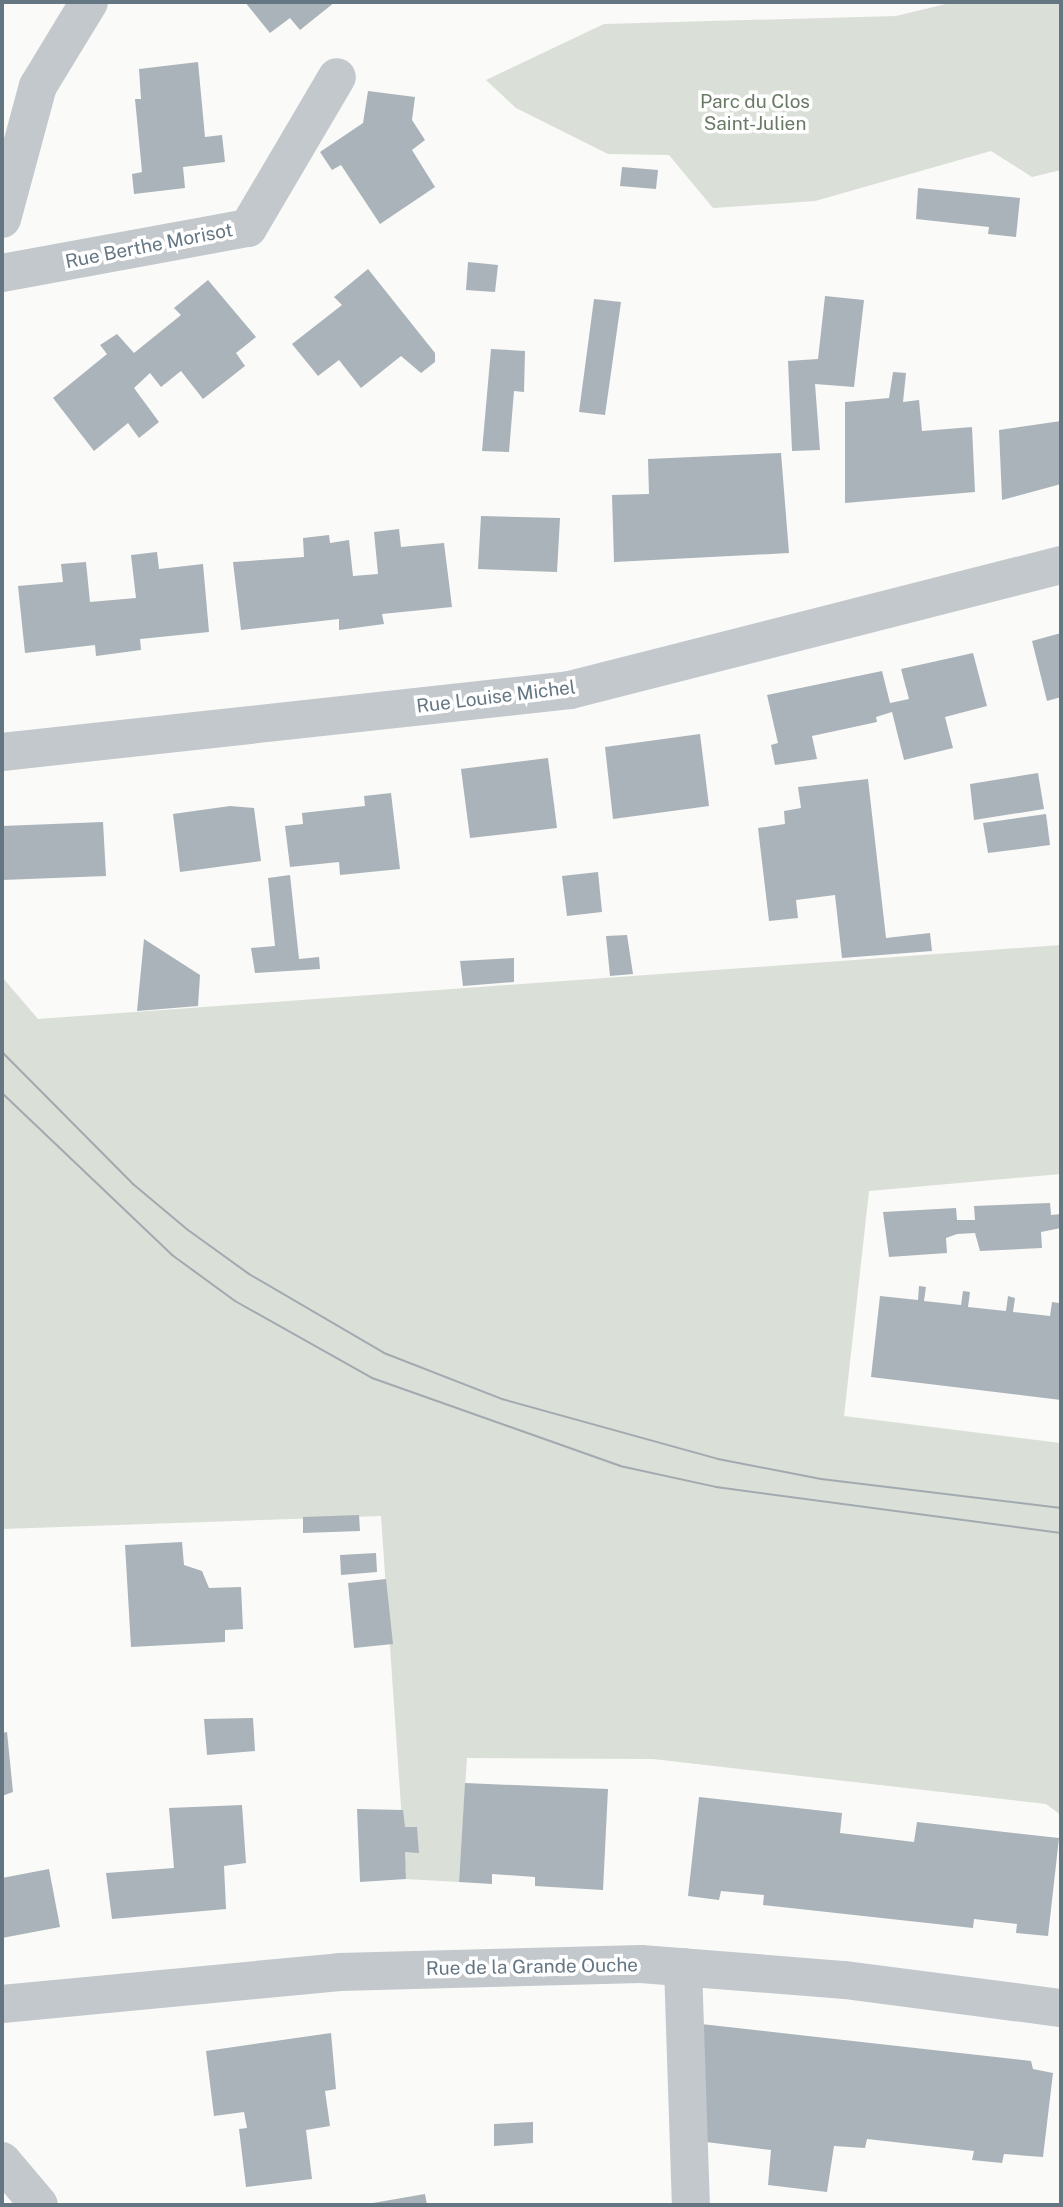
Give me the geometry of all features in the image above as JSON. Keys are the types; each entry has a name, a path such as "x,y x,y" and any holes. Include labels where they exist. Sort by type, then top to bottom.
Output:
{"street":[{"path":"2,219 38,86 89,2"},
{"name":"Rue Berthe Morisot","path":"2,274 248,228 337,77"},
{"name":"Rue Louise Michel","path":"2,752 570,690 1061,565"},
{"path":"683,1967 691,2205"},
{"name":"Rue de la Grande Ouche","path":"2,2004 339,1972 683,1967 845,1980 1061,2008"},
{"path":"2,2161 39,2205"}],"green space":[{"name":"Parc du Clos Saint-Julien","path":"954,2 1061,2 1061,170 1032,177 991,151 815,201 713,208 669,155 608,154 516,108 486,80 604,24 896,16"},
{"path":"1061,945 1061,1174 869,1191 844,1416 1061,1443 1061,1815 1046,1804 653,1759 467,1758 459,1882 406,1879 381,1516 2,1529 2,977 38,1019"}],"building":[{"path":"245,2 335,2 300,30 290,18 270,33"},
{"path":"198,62 205,137 222,135 225,162 183,167 185,188 134,194 132,174 142,172 135,99 141,99 139,69"},
{"path":"368,91 415,97 412,120 425,140 412,150 435,187 380,224 341,165 332,170 320,152 363,123"},
{"path":"622,167 658,170 656,189 620,186"},
{"path":"918,188 1020,198 1016,237 988,234 989,227 916,219"},
{"path":"468,262 498,265 495,292 466,290"},
{"path":"368,269 435,353 435,362 421,373 401,356 361,388 339,360 318,376 292,344 342,305 334,297"},
{"path":"208,280 256,337 236,353 245,366 203,399 181,371 161,387 150,373 134,388 159,422 139,438 128,423 94,451 53,398 107,354 100,345 117,334 134,353 181,315 174,308"},
{"path":"825,296 864,300 854,387 815,384 820,450 792,451 788,361 818,359"},
{"path":"594,299 621,302 605,415 579,412"},
{"path":"491,349 525,351 524,392 514,391 509,452 482,451"},
{"path":"893,372 906,373 903,402 919,400 922,431 972,427 975,492 845,503 845,402 889,398"},
{"path":"1061,421 1061,484 1002,500 999,430"},
{"path":"781,453 789,553 614,562 612,495 649,494 648,459"},
{"path":"481,516 560,518 557,572 478,569"},
{"path":"399,529 401,547 444,543 452,607 382,614 384,624 339,630 339,619 241,630 233,562 304,557 303,538 329,535 330,543 349,540 353,576 378,574 374,532"},
{"path":"157,552 159,569 203,564 209,632 140,639 141,650 96,656 95,645 25,653 18,586 63,582 61,564 86,562 90,602 136,598 131,555"},
{"path":"1061,633 1061,697 1047,701 1032,641"},
{"path":"973,653 987,706 945,717 953,748 904,760 892,712 876,717 877,722 812,736 817,759 775,765 771,745 778,743 767,695 882,671 890,703 909,699 901,669"},
{"path":"700,734 709,806 613,819 605,747"},
{"path":"548,758 557,828 470,838 461,769"},
{"path":"1038,773 1044,809 974,820 970,784"},
{"path":"868,779 886,938 930,933 932,951 842,958 835,895 796,900 798,918 769,921 758,828 785,824 784,811 801,808 798,787"},
{"path":"391,793 400,869 340,875 339,862 290,867 285,826 303,824 302,813 365,806 364,796"},
{"path":"230,806 254,808 261,861 180,872 173,814"},
{"path":"1046,814 1050,845 988,853 983,823"},
{"path":"103,822 106,876 2,880 2,826"},
{"path":"598,872 602,912 567,916 562,876"},
{"path":"290,875 299,959 319,957 320,969 255,973 251,948 275,946 268,878"},
{"path":"627,935 633,974 610,976 606,936"},
{"path":"144,939 200,975 198,1006 137,1011"},
{"path":"514,958 514,982 463,986 460,961"},
{"path":"1050,1203 1051,1215 1061,1214 1061,1228 1041,1232 1042,1248 980,1251 975,1233 957,1234 946,1238 947,1253 889,1257 883,1212 956,1208 957,1220 975,1220 974,1206"},
{"path":"919,1286 926,1287 924,1301 961,1305 963,1291 970,1292 968,1307 1006,1311 1008,1296 1015,1298 1013,1312 1050,1316 1052,1302 1059,1303 1061,1400 871,1377 880,1296 918,1300"},
{"path":"359,1515 360,1531 303,1533 303,1517"},
{"path":"182,1542 184,1565 202,1571 209,1588 241,1587 243,1629 225,1630 225,1642 131,1647 125,1545"},
{"path":"376,1553 377,1572 341,1575 340,1555"},
{"path":"386,1579 393,1644 354,1648 348,1583"},
{"path":"253,1718 255,1751 207,1755 204,1719"},
{"path":"7,1732 13,1792 2,1796 2,1733"},
{"path":"465,1783 608,1789 603,1890 535,1886 535,1877 492,1874 492,1884 459,1882"},
{"path":"699,1797 842,1813 840,1833 914,1842 917,1822 1059,1838 1048,1936 1016,1933 1017,1924 974,1919 973,1928 763,1905 764,1895 721,1891 719,1900 688,1896"},
{"path":"242,1805 246,1863 224,1866 226,1909 112,1919 106,1873 174,1868 169,1808"},
{"path":"357,1809 403,1810 405,1827 417,1827 419,1853 405,1852 406,1879 360,1882"},
{"path":"49,1869 60,1927 2,1938 2,1878"},
{"path":"701,2024 1031,2061 1033,2069 1053,2073 1043,2157 1004,2154 1002,2163 972,2160 974,2151 867,2139 865,2148 834,2146 827,2192 768,2185 771,2150 706,2142"},
{"path":"331,2033 336,2089 325,2091 330,2126 306,2130 312,2179 246,2187 239,2129 247,2128 244,2112 214,2116 206,2051"},
{"path":"533,2122 533,2143 494,2146 494,2124"},
{"path":"425,2194 427,2205 367,2204"}],"tram line":[{"path":"2,1052 133,1184 188,1230 249,1274 384,1353 502,1399 718,1459 821,1479 1061,1508"},
{"path":"2,1093 172,1255 235,1301 372,1378 620,1466 716,1487 1061,1533"}]}
